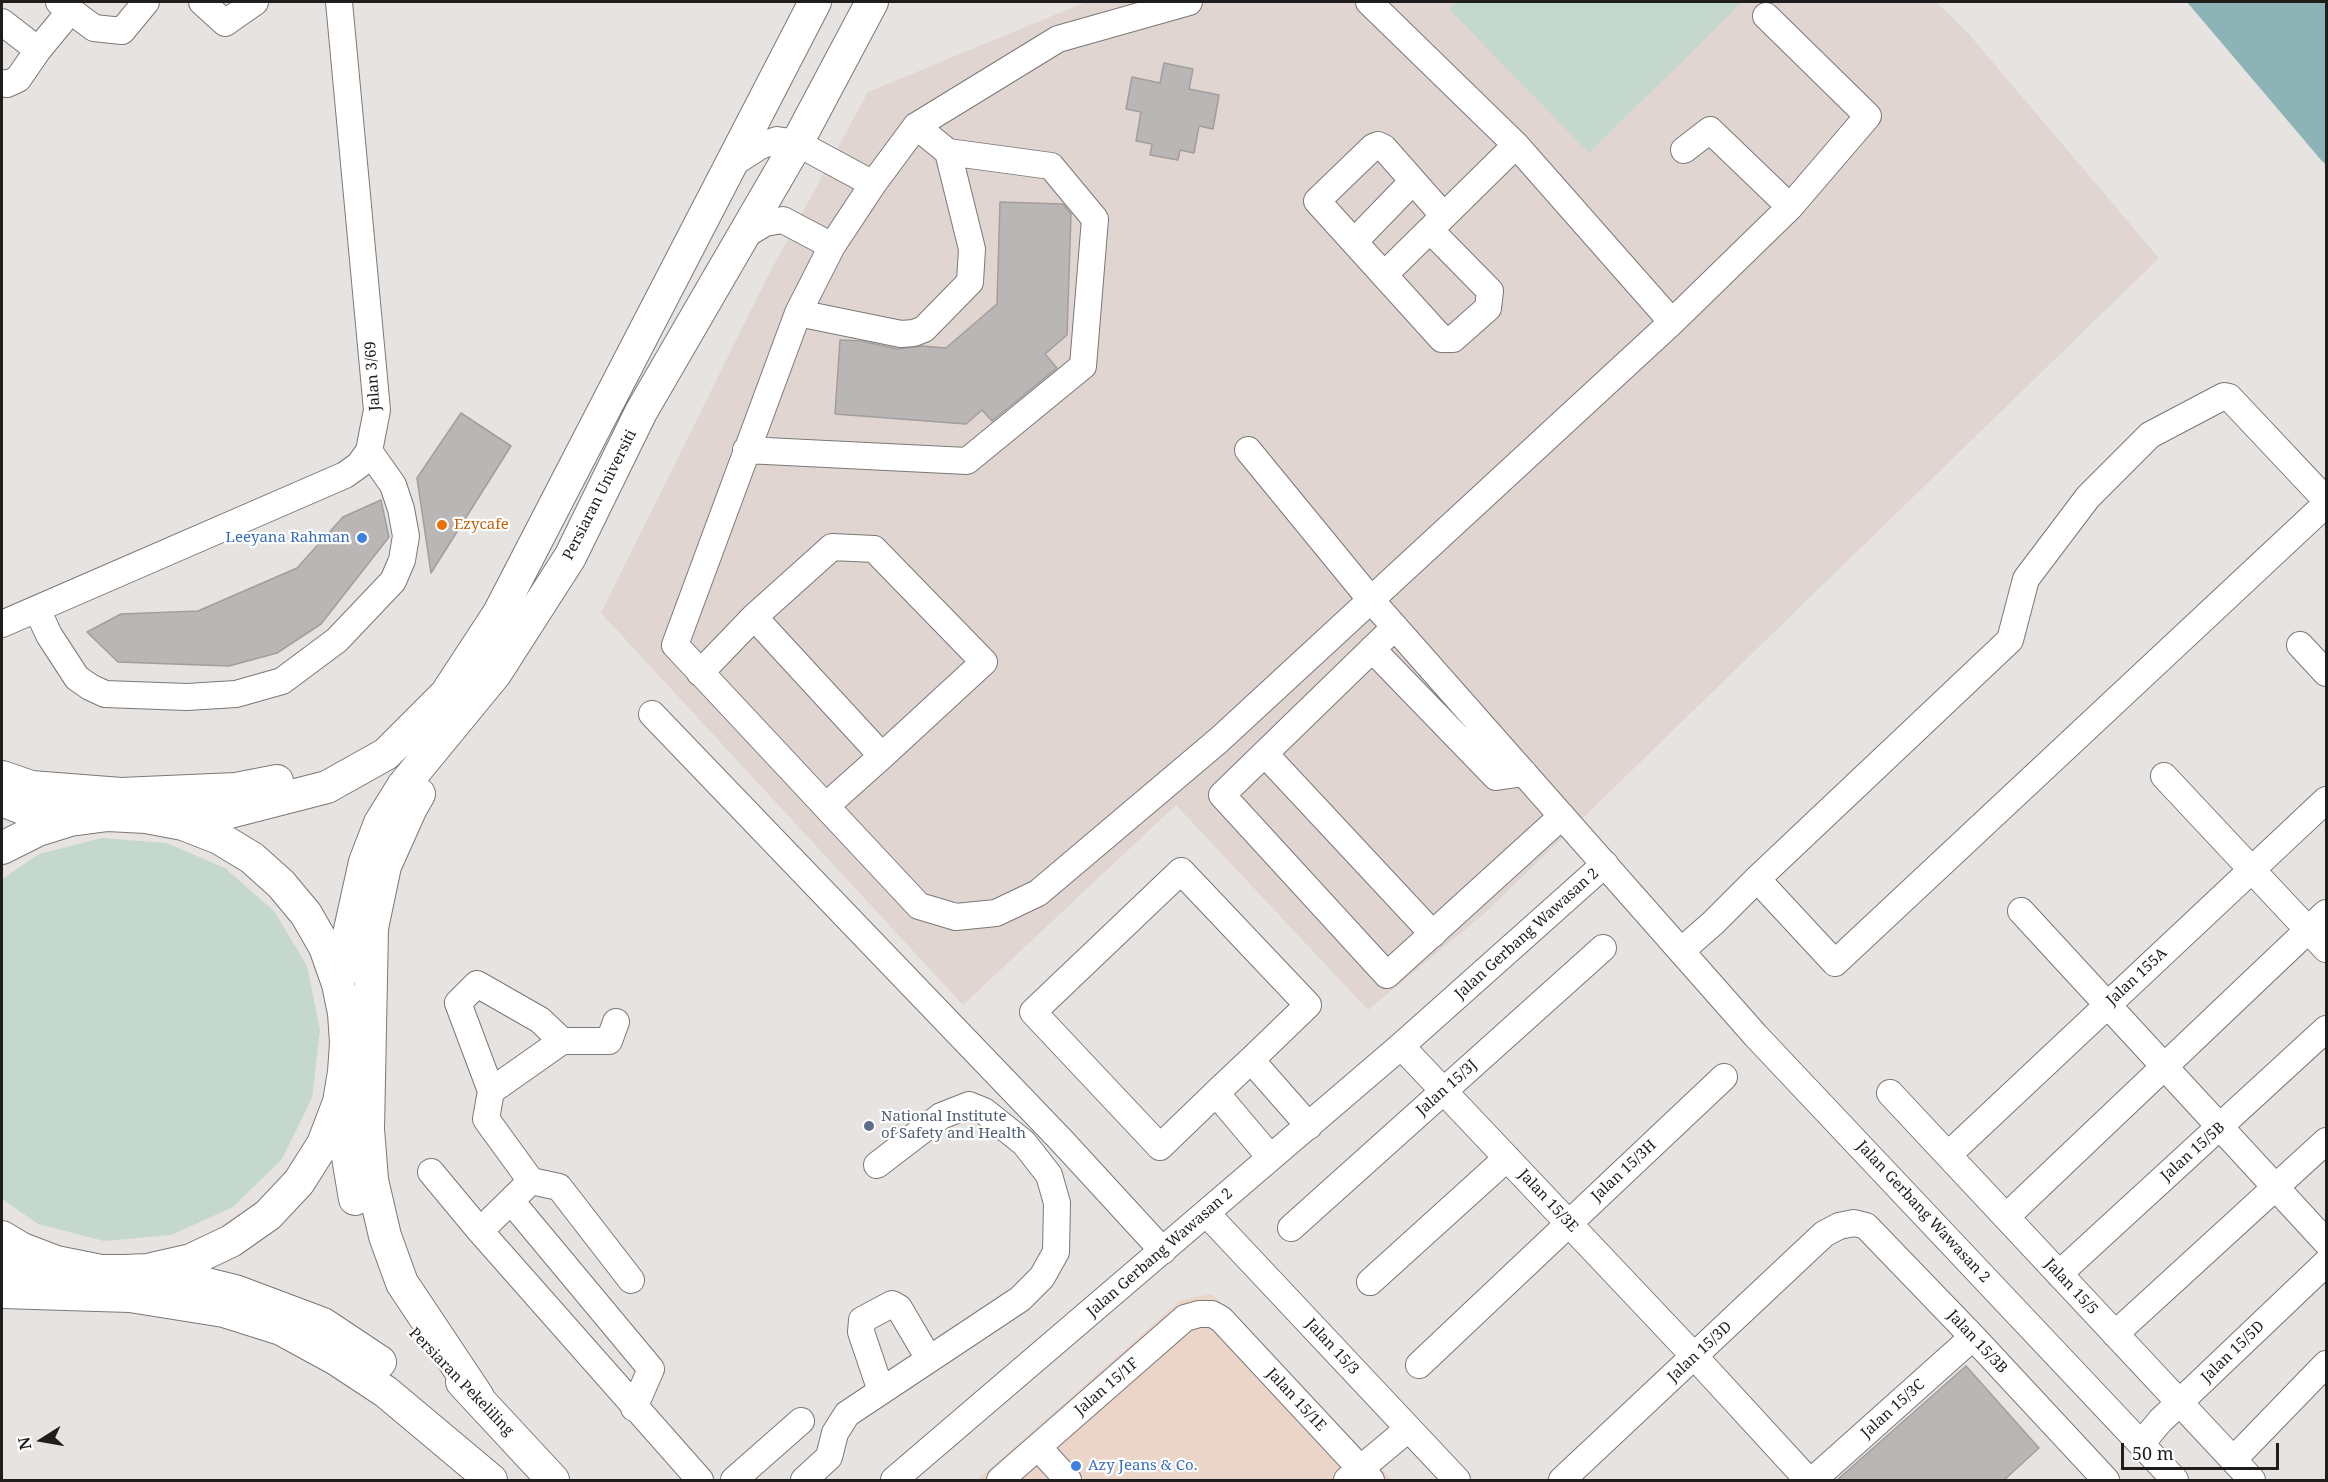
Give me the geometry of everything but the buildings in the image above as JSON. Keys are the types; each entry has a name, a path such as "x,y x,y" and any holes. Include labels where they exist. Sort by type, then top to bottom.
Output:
{"main road":[{"path":"183,824 327,787 386,754 446,694 499,613 545,527 626,365 815,2"},
{"name":"Persiaran Universiti","path":"338,984 365,862 380,823 403,786 495,674 570,557 641,412 797,143 872,2"},
{"path":"2,777 31,787 121,794 236,789 284,779 342,757 390,724 445,665 545,527"},
{"path":"478,1397 402,1283 385,1236 372,1180 368,1129 372,928 385,866 411,808 436,767 521,663 540,628 570,557"},
{"path":"2,800 32,812 70,820"},
{"path":"2,848 38,830 70,820 117,815 146,817 183,824 219,838 252,858 281,884 306,914 325,947 338,984 344,1013 346,1043 339,1101 323,1144 299,1182 268,1215 231,1241 190,1260 147,1269 101,1270 56,1262 22,1249 2,1237"},
{"name":"Persiaran Pekeliling","path":"339,1101 354,1197 371,1263 392,1303 416,1338 478,1397 553,1480"},
{"path":"2,1266 56,1262"},
{"path":"147,1269 235,1291 323,1324 397,1373 435,1411 496,1480"},
{"path":"2,1292 130,1296 224,1311 281,1329 336,1359 386,1392 491,1480"}],"street":[{"path":"2,83 7,84 18,79 65,6 94,28 122,31 146,2"},
{"path":"202,2 225,23 255,2"},
{"name":"Jalan 3/69","path":"339,2 377,410 369,451"},
{"path":"1189,2 1058,39 916,126 873,184 832,246 798,313 675,645 919,906 956,917 996,913 1038,893 1219,740 1672,322 1790,207 1868,116 1766,16"},
{"path":"1369,2 1516,145 1672,322"},
{"path":"2,22 38,50"},
{"path":"815,108 815,132 826,159"},
{"path":"746,450 967,461 1083,366 1095,219 1051,166 948,152 916,126"},
{"path":"1684,150 1710,130 1790,207"},
{"path":"729,166 760,146 777,140 797,143 873,184"},
{"path":"1378,145 1384,148 1413,181 1437,223 1490,291 1488,308 1453,339 1442,339 1317,201 1373,147 1378,145"},
{"path":"1384,275 1516,145"},
{"path":"798,313 902,334 914,333 924,329 970,282 972,249 948,152"},
{"path":"1354,242 1413,181"},
{"path":"742,237 765,223 783,220 832,246"},
{"path":"1681,951 1713,923 1757,879 2010,640 2026,579 2088,497 2150,435 2224,396 2229,397 2326,500 2326,504 1835,963 1757,879"},
{"path":"1248,450 1371,600 1605,864"},
{"path":"2,624 345,475 359,465 369,451 393,485 401,509 406,536 402,560 393,580 337,640 282,681 236,694 187,697 105,693 90,687 77,678 49,635 37,609"},
{"path":"700,673 754,617 832,547 874,549 984,662 826,806"},
{"path":"754,617 882,756"},
{"path":"1395,627 1222,795 1387,975 1562,816"},
{"path":"2300,645 2326,673"},
{"path":"1372,650 1497,777 1524,773"},
{"path":"652,714 1061,1140 1163,1251"},
{"path":"1265,753 1433,934"},
{"path":"2164,776 2252,870 2318,921 2326,949"},
{"name":"Jalan 155A","path":"1948,1155 2326,800"},
{"name":"Jalan Gerbang Wawasan 2","path":"894,1480 1207,1214 1270,1156 1309,1126 1605,864 1756,1036 2175,1480"},
{"path":"1181,871 1308,1005 1216,1093 1160,1147 1033,1012 1181,871"},
{"path":"2021,911 2326,1242"},
{"path":"2006,1217 2318,921"},
{"name":"Jalan 15/3J","path":"1291,1228 1603,948"},
{"path":"562,1041 540,1020 477,984 458,1003 491,1091 486,1119 531,1180 559,1187 631,1280"},
{"path":"491,1091 562,1041 609,1041 616,1022"},
{"name":"Jalan 15/5B","path":"2059,1274 2326,1029"},
{"name":"Jalan 15/3E","path":"1401,1046 1810,1480"},
{"path":"1251,1060 1309,1126"},
{"name":"Jalan 15/3H","path":"1419,1365 1724,1077"},
{"path":"1216,1093 1270,1156"},
{"name":"Jalan 15/5","path":"1890,1093 2252,1480"},
{"path":"807,1479 829,1456 835,1433 847,1414 1020,1299 1042,1277 1056,1252 1057,1203 1049,1175 1024,1143 984,1111 969,1105 941,1116 877,1166"},
{"path":"1037,1159 1061,1140"},
{"path":"2115,1334 2326,1141"},
{"path":"1370,1282 1507,1158"},
{"path":"431,1172 634,1408 700,1480"},
{"path":"480,1231 531,1180"},
{"path":"511,1201 651,1369 634,1408"},
{"name":"Jalan 15/3","path":"1207,1214 1456,1480"},
{"name":"Jalan 15/3B","path":"1839,1226 1854,1223 1866,1226 1973,1337 2095,1477"},
{"name":"Jalan 15/3D","path":"1562,1480 1824,1234 1839,1226"},
{"name":"Jalan 15/5D","path":"2142,1443 2180,1403 2326,1263"},
{"path":"881,1391 861,1332 862,1320 892,1304 898,1308 929,1359"},
{"name":"Jalan 15/1F","path":"1000,1480 1185,1318 1199,1314 1212,1314 1221,1319"},
{"name":"Jalan 15/1E","path":"1221,1319 1359,1477"},
{"name":"Jalan 15/3C","path":"1810,1480 1973,1337"},
{"path":"2233,1461 2326,1364"},
{"path":"734,1480 801,1421"},
{"path":"1359,1477 1408,1429"},
{"path":"1038,1447 1068,1480"}],"shaded area":[{"path":"1086,2 1936,2 1967,32 2159,258 1485,913 1368,1010 1176,805 963,1005 601,613 770,272 868,92"},
{"path":"1212,1294 1392,1480 977,1480 1181,1300"}],"green space":[{"path":"1457,2 1742,2 1589,153 1449,9"},
{"path":"102,838 166,843 225,868 274,911 307,966 320,1030 312,1098 282,1159 233,1207 171,1235 104,1241 38,1224 2,1199 2,879 39,854"}],"water":[{"path":"2187,2 2326,2 2326,165 2321,160"}],"place":[{"name":"Ezycafe","path":"442,525"},
{"name":"Leeyana Rahman","path":"362,538"},
{"name":"National Institute of Safety and Health","path":"869,1126"},
{"name":"Azy Jeans & Co.","path":"1076,1466"}]}
